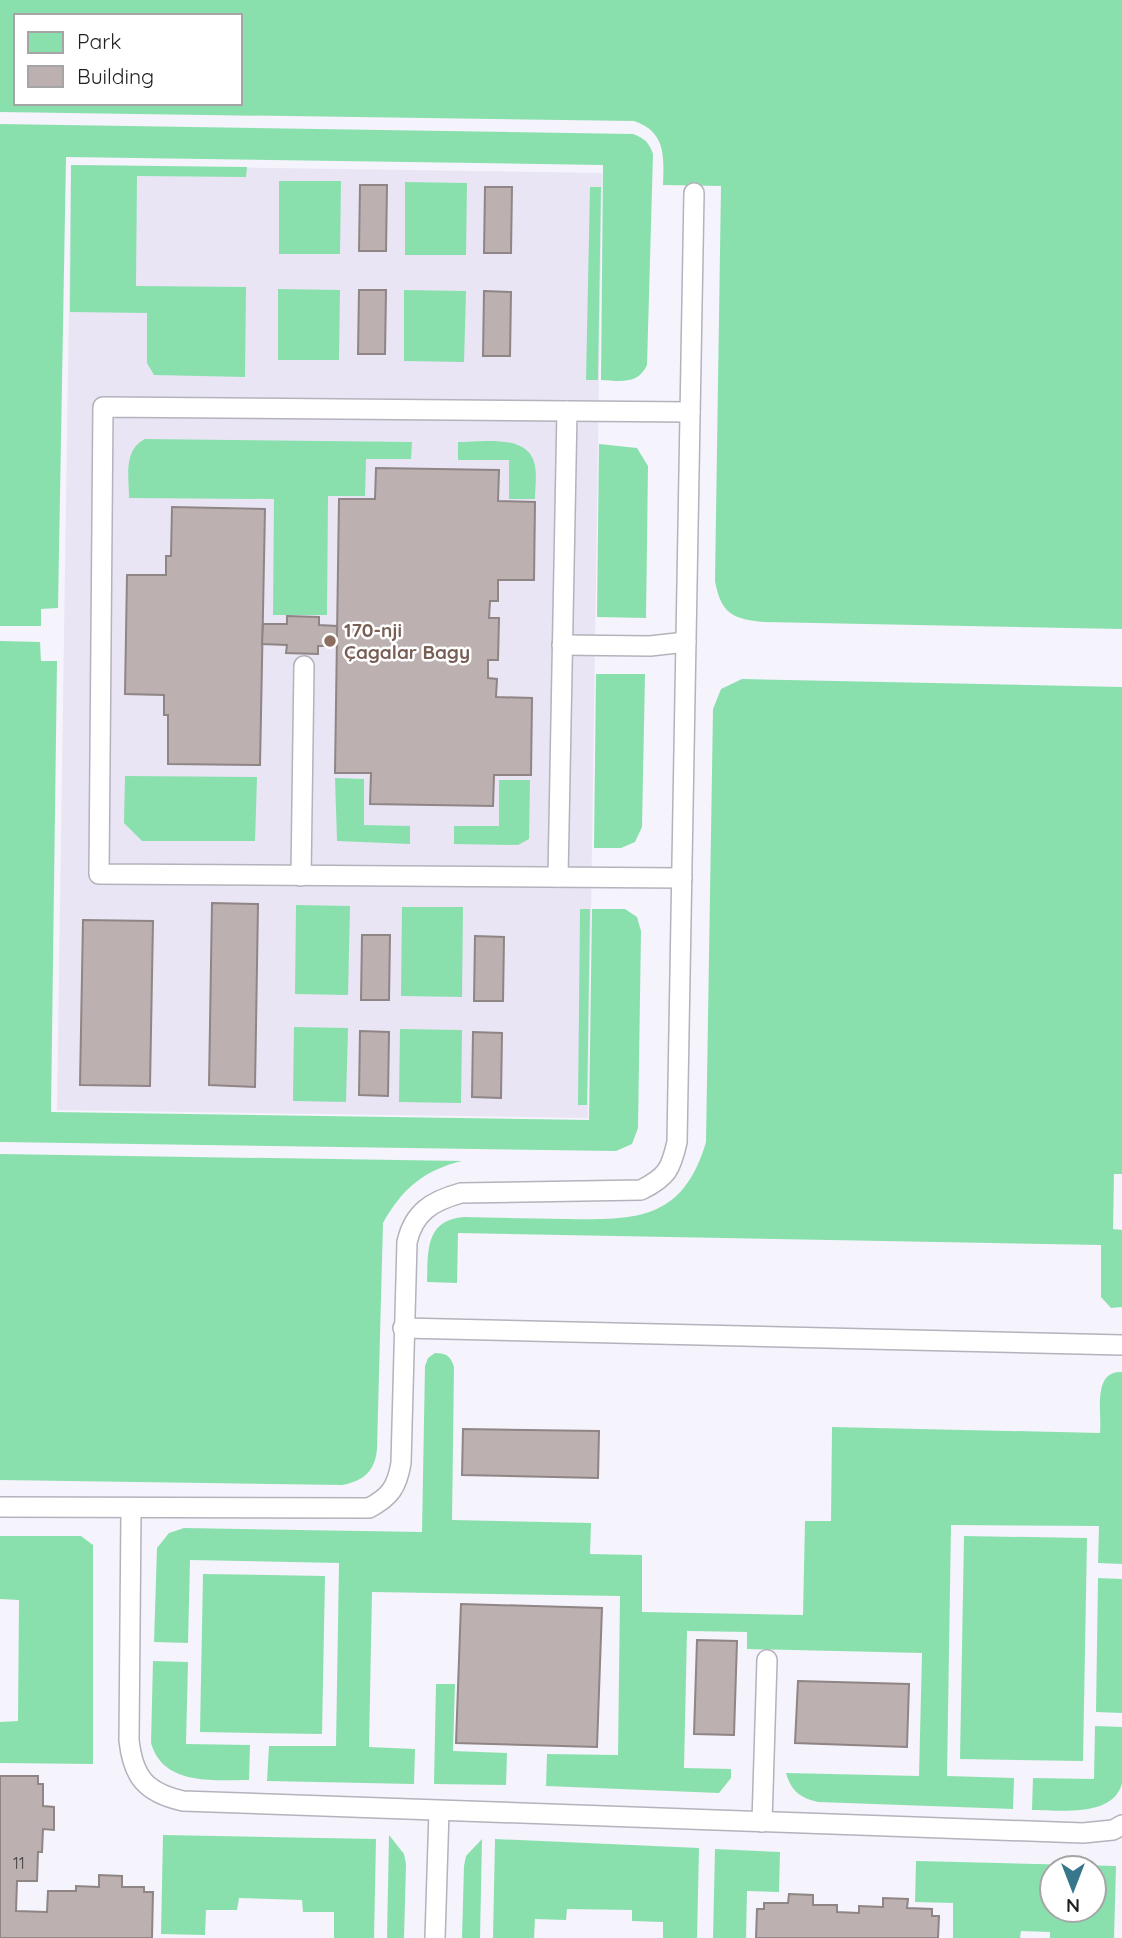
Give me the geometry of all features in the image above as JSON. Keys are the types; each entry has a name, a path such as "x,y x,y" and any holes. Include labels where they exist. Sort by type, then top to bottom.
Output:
{"lane":[{"path":"0,1507 131,1510 369,1508 388,1498 398,1482 401,1463 407,1242 411,1223 421,1211 439,1199 461,1193 641,1190 662,1180 673,1162 677,1142 694,193"},
{"path":"682,878 99,874 103,407 690,412"},
{"path":"558,877 567,411"},
{"path":"562,645 650,646 686,642"},
{"path":"301,876 304,666"},
{"path":"403,1328 1122,1345"},
{"path":"131,1510 131,1762 158,1796 183,1801 1083,1833 1113,1830 1122,1825"},
{"path":"762,1822 767,1660"},
{"path":"435,1938 439,1811"}],"shaded area":[{"name":"170-nji Çagalar Bagy","path":"71,165 602,173 588,1118 57,1110"}],"green space":[{"path":"0,0 1122,0 1122,629 764,622 744,619 725,608 715,581 721,186 663,185 663,155 658,138 634,121 0,112"},
{"path":"0,124 633,134 646,141 653,154 647,365 639,376 633,379 601,380 603,165 66,157 58,608 41,609 41,626 0,626"},
{"path":"71,165 247,167 246,177 137,176 136,286 246,287 245,377 154,375 147,363 147,313 70,312"},
{"path":"279,181 341,181 340,254 279,254"},
{"path":"405,182 467,183 466,255 405,255"},
{"path":"590,187 601,187 598,380 586,380"},
{"path":"278,289 340,290 339,360 278,360"},
{"path":"404,290 466,291 464,362 404,361"},
{"path":"145,439 412,442 411,459 366,459 365,496 328,496 327,615 273,615 274,499 129,498 130,457 138,444"},
{"path":"458,442 504,442 524,448 531,455 535,466 535,499 509,499 509,460 458,460"},
{"path":"599,444 637,448 648,466 646,618 597,617"},
{"path":"0,641 40,642 41,661 57,661 51,1112 589,1120 592,909 625,909 637,917 641,931 638,1128 632,1144 616,1151 0,1142"},
{"path":"596,674 645,674 642,827 635,842 621,848 594,848"},
{"path":"742,679 1122,687 1122,1174 1114,1174 1113,1229 1122,1230 1122,1307 1111,1308 1101,1297 1101,1245 458,1233 457,1283 427,1282 431,1239 442,1224 451,1219 592,1219 636,1216 670,1201 684,1187 696,1168 706,1142 713,709 721,689"},
{"path":"125,776 257,777 255,841 142,841 124,823"},
{"path":"335,778 364,779 364,825 410,826 410,844 337,841"},
{"path":"499,780 530,780 529,839 518,845 454,844 454,826 499,826"},
{"path":"296,905 350,906 348,995 295,994"},
{"path":"402,907 463,907 462,997 401,996"},
{"path":"580,909 590,909 587,1105 578,1105"},
{"path":"294,1027 348,1028 346,1102 293,1101"},
{"path":"400,1029 462,1030 461,1103 399,1102"},
{"path":"0,1154 462,1161 436,1170 415,1183 398,1200 383,1223 377,1449 374,1463 367,1474 342,1485 0,1480"},
{"path":"435,1353 448,1356 454,1367 452,1520 591,1523 590,1554 642,1555 642,1612 803,1615 805,1521 831,1521 832,1427 1100,1433 1102,1385 1113,1373 1122,1372 1122,1564 1098,1563 1099,1526 951,1525 947,1776 1014,1778 1013,1809 818,1802 801,1796 791,1785 786,1773 919,1776 922,1653 747,1649 747,1632 687,1631 684,1768 731,1769 731,1778 719,1793 546,1786 547,1754 618,1755 620,1596 372,1592 369,1747 415,1749 414,1784 267,1781 269,1746 336,1746 339,1563 190,1560 188,1643 154,1642 157,1548 169,1533 184,1528 422,1532 425,1366 428,1358"},
{"path":"0,1536 81,1536 93,1545 93,1764 0,1763 0,1722 18,1721 19,1600 0,1599"},
{"path":"964,1536 1087,1538 1083,1761 960,1759"},
{"path":"203,1574 325,1576 322,1734 200,1732"},
{"path":"1098,1578 1122,1579 1122,1713 1096,1712"},
{"path":"153,1661 188,1662 186,1744 250,1745 249,1780 191,1778 166,1767 157,1757 151,1743"},
{"path":"436,1684 455,1684 453,1751 507,1753 506,1785 434,1784"},
{"path":"1095,1726 1122,1727 1122,1783 1117,1794 1108,1802 1084,1810 1032,1810 1033,1778 1094,1779"},
{"path":"163,1835 376,1839 374,1938 334,1938 334,1912 303,1912 302,1900 239,1898 237,1910 206,1910 205,1935 161,1934"},
{"path":"389,1835 404,1854 406,1864 404,1938 387,1938"},
{"path":"482,1839 480,1938 462,1938 466,1856"},
{"path":"495,1839 699,1848 697,1938 663,1938 663,1922 632,1921 632,1910 567,1909 566,1920 535,1919 534,1938 493,1938"},
{"path":"715,1849 780,1852 779,1892 747,1891 746,1938 713,1938"},
{"path":"916,1861 1038,1864 1038,1924 1108,1924 1108,1866 1116,1866 1114,1938 1050,1938 1050,1932 1021,1931 1020,1938 953,1938 953,1903 915,1902"}],"building":[{"path":"360,185 387,185 386,251 359,251"},
{"path":"485,187 512,187 511,253 484,253"},
{"path":"359,290 386,290 385,354 358,354"},
{"path":"484,291 511,292 510,356 483,356"},
{"path":"376,468 499,470 498,501 535,502 534,580 498,580 498,601 490,601 489,618 499,618 498,660 488,660 488,678 497,679 496,697 532,698 531,775 494,775 493,806 370,804 371,773 335,773 339,499 375,499"},
{"path":"172,507 265,509 260,765 168,764 168,715 164,715 164,695 125,694 127,575 166,575 166,556 171,556"},
{"path":"287,616 319,617 319,625 337,626 337,646 318,646 318,654 286,653 287,645 262,644 263,624 287,624"},
{"path":"212,903 258,904 255,1087 209,1085"},
{"path":"83,920 153,921 150,1086 80,1085"},
{"path":"362,935 390,935 389,1000 361,1000"},
{"path":"475,936 504,937 503,1001 474,1001"},
{"path":"360,1031 389,1032 388,1096 359,1095"},
{"path":"473,1032 502,1033 501,1098 472,1097"},
{"path":"463,1429 599,1431 598,1478 462,1475"},
{"path":"461,1604 602,1608 597,1747 456,1743"},
{"path":"697,1640 737,1641 734,1735 694,1734"},
{"path":"798,1681 909,1684 907,1747 795,1743"},
{"path":"0,1776 38,1776 38,1784 43,1784 43,1806 54,1807 54,1830 43,1829 42,1852 38,1852 37,1881 17,1881 16,1911 47,1912 48,1891 76,1891 76,1886 99,1887 99,1875 122,1876 122,1887 144,1887 144,1892 153,1892 152,1938 0,1938"},
{"path":"789,1894 813,1895 813,1905 837,1905 837,1912 859,1913 859,1906 883,1907 883,1898 908,1899 907,1908 932,1909 932,1916 939,1916 938,1938 756,1938 757,1909 764,1909 764,1903 788,1903"}],"place":[{"name":"170-nji Çagalar Bagy","path":"330,641"}]}
